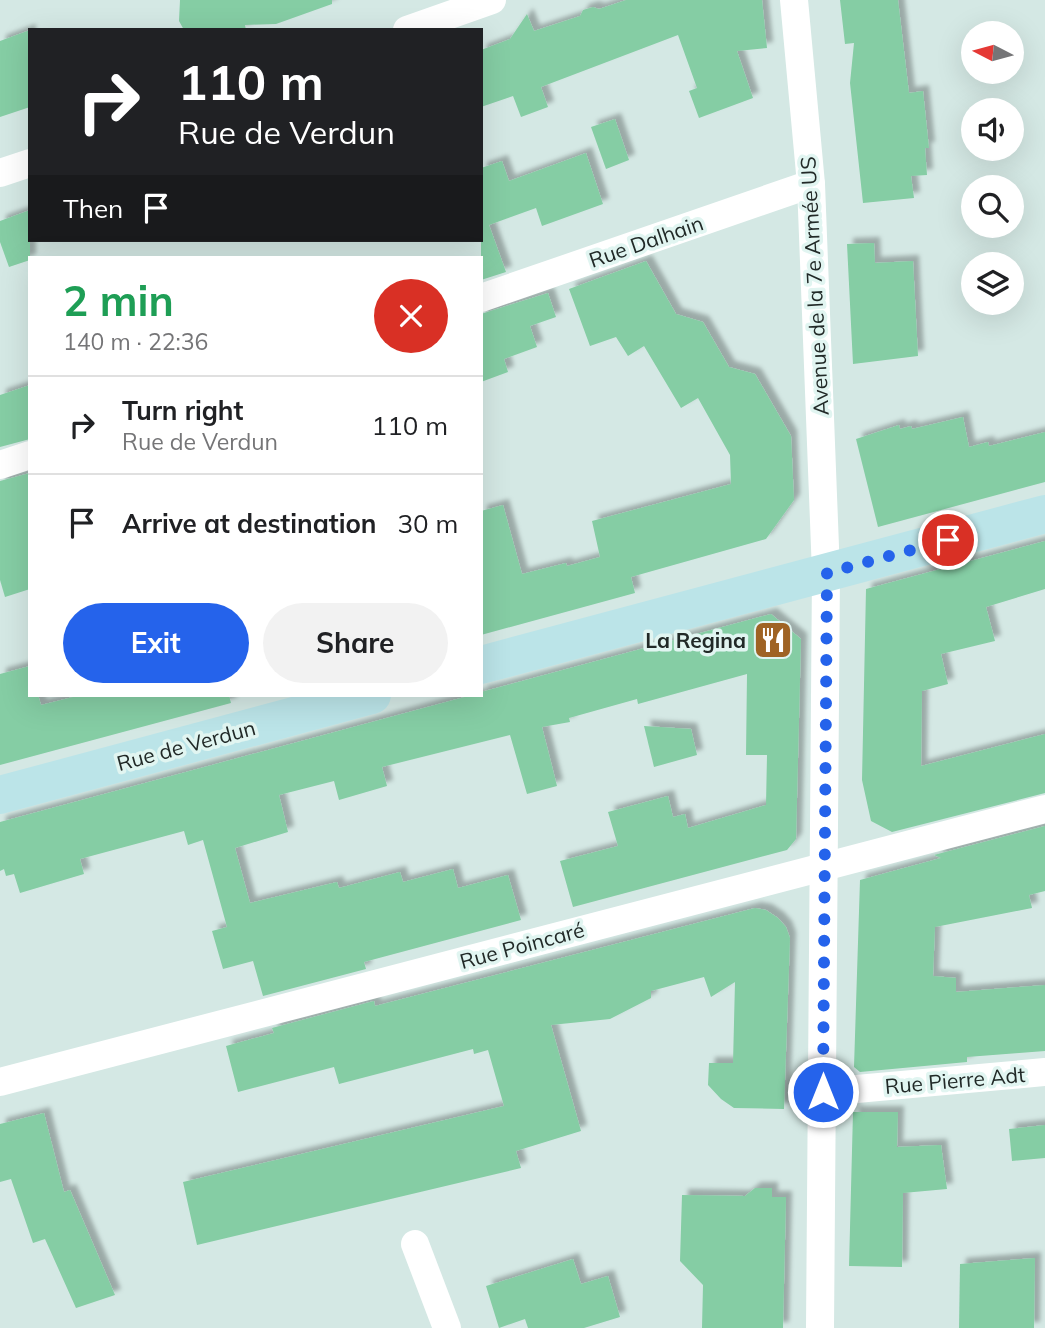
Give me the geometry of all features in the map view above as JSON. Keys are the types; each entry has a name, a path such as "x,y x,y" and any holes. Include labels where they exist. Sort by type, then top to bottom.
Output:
{"main road":[{"path":"483,665 1045,514"},
{"name":"Rue de Verdun","path":"0,794 364,697"}],"street":[{"path":"413,28 492,0"},
{"name":"Avenue de la 7e Armée US","path":"793,0 811,184 827,573 820,1328"},
{"path":"0,173 28,164"},
{"name":"Rue Dalhain","path":"483,297 811,184"},
{"path":"0,465 28,456"},
{"name":"Rue Poincaré","path":"0,1082 1045,809"},
{"name":"Rue Pierre Adt","path":"823,1092 1045,1072"},
{"path":"415,1244 447,1328"}],"building":[{"path":"180,0 332,0 332,4 276,24 245,25 246,28 183,28 179,21"},
{"path":"626,0 762,0 767,48 737,51 753,98 699,118 689,91 697,88 678,35 541,87 548,107 521,117 513,96 483,106 483,49 510,39 527,14 534,31 580,16 583,10 593,7 599,9"},
{"path":"840,0 898,0 909,93 923,91 929,148 925,148 927,175 911,176 914,198 863,203 850,83 854,43 845,44"},
{"path":"28,31 28,108 0,117 0,41"},
{"path":"615,119 629,160 606,169 591,127"},
{"path":"586,153 603,204 542,226 536,208 489,225 506,272 483,279 483,167 502,161 509,181"},
{"path":"28,211 28,261 9,267 0,242 0,221"},
{"path":"874,243 875,263 913,261 918,356 853,364 847,244"},
{"path":"646,261 676,314 703,322 729,367 755,374 791,436 794,500 766,539 631,577 635,593 483,634 483,510 503,505 522,574 600,557 592,521 731,484 730,455 698,398 681,408 644,346 628,356 616,337 590,346 569,289"},
{"path":"548,293 556,317 530,326 537,347 504,359 508,372 483,381 483,313"},
{"path":"28,386 28,440 0,447 0,395"},
{"path":"963,417 969,447 988,442 989,446 1045,432 1045,482 878,527 856,439 899,425 900,429 911,426 912,429"},
{"path":"28,474 28,590 5,597 0,580 0,481"},
{"path":"1045,541 1045,589 986,607 995,641 941,654 948,684 922,691 921,766 1045,734 1045,793 892,832 871,821 862,780 866,589"},
{"path":"771,614 801,639 796,839 787,850 573,907 560,861 618,846 608,812 668,796 673,817 685,814 688,828 766,805 767,755 746,755 747,674 638,704 637,699 569,718 570,722 542,727 557,786 527,794 510,735 382,767 387,786 339,800 334,781 279,795 288,832 235,848 250,903 337,882 339,888 400,872 403,882 453,869 458,888 508,875 521,920 364,962 366,969 263,996 253,961 223,969 212,931 227,927 203,840 188,845 184,831 80,859 84,874 20,893 14,874 6,876 4,869 0,871 0,822 465,697 483,697 483,691"},
{"path":"28,667 28,697 39,697 41,705 73,697 230,697 231,703 0,765 0,674"},
{"path":"644,726 691,729 697,755 654,767"},
{"path":"1045,826 1045,891 1029,895 1032,908 935,927 933,976 956,978 956,992 1045,985 1045,1051 967,1057 967,1062 860,1072 854,1067 860,880 941,858 934,855"},
{"path":"755,908 766,910 778,918 786,927 790,938 784,1109 734,1108 708,1085 709,1063 733,1063 735,982 711,997 704,977 651,991 651,998 610,1019 551,1025 581,1131 516,1151 521,1168 197,1245 183,1182 504,1106 488,1050 474,1054 473,1049 339,1084 334,1067 238,1092 226,1046 274,1033 272,1028 374,1001 375,1006"},
{"path":"853,1112 898,1112 897,1147 941,1145 947,1189 903,1193 902,1267 849,1266"},
{"path":"44,1113 64,1192 70,1190 115,1295 76,1308 45,1239 33,1243 11,1179 0,1182 0,1124"},
{"path":"1045,1125 1045,1158 1012,1161 1009,1129"},
{"path":"755,1188 772,1188 772,1197 786,1197 783,1328 702,1328 703,1285 680,1261 682,1195 745,1196"},
{"path":"1035,1258 1034,1328 959,1328 960,1264"},
{"path":"573,1259 581,1284 608,1276 620,1317 584,1328 528,1328 525,1319 499,1328 486,1286"}],"place":[{"name":"La Regina","path":"773,640"}],"route":[{"path":"823,1092 827,573 948,540"}]}
